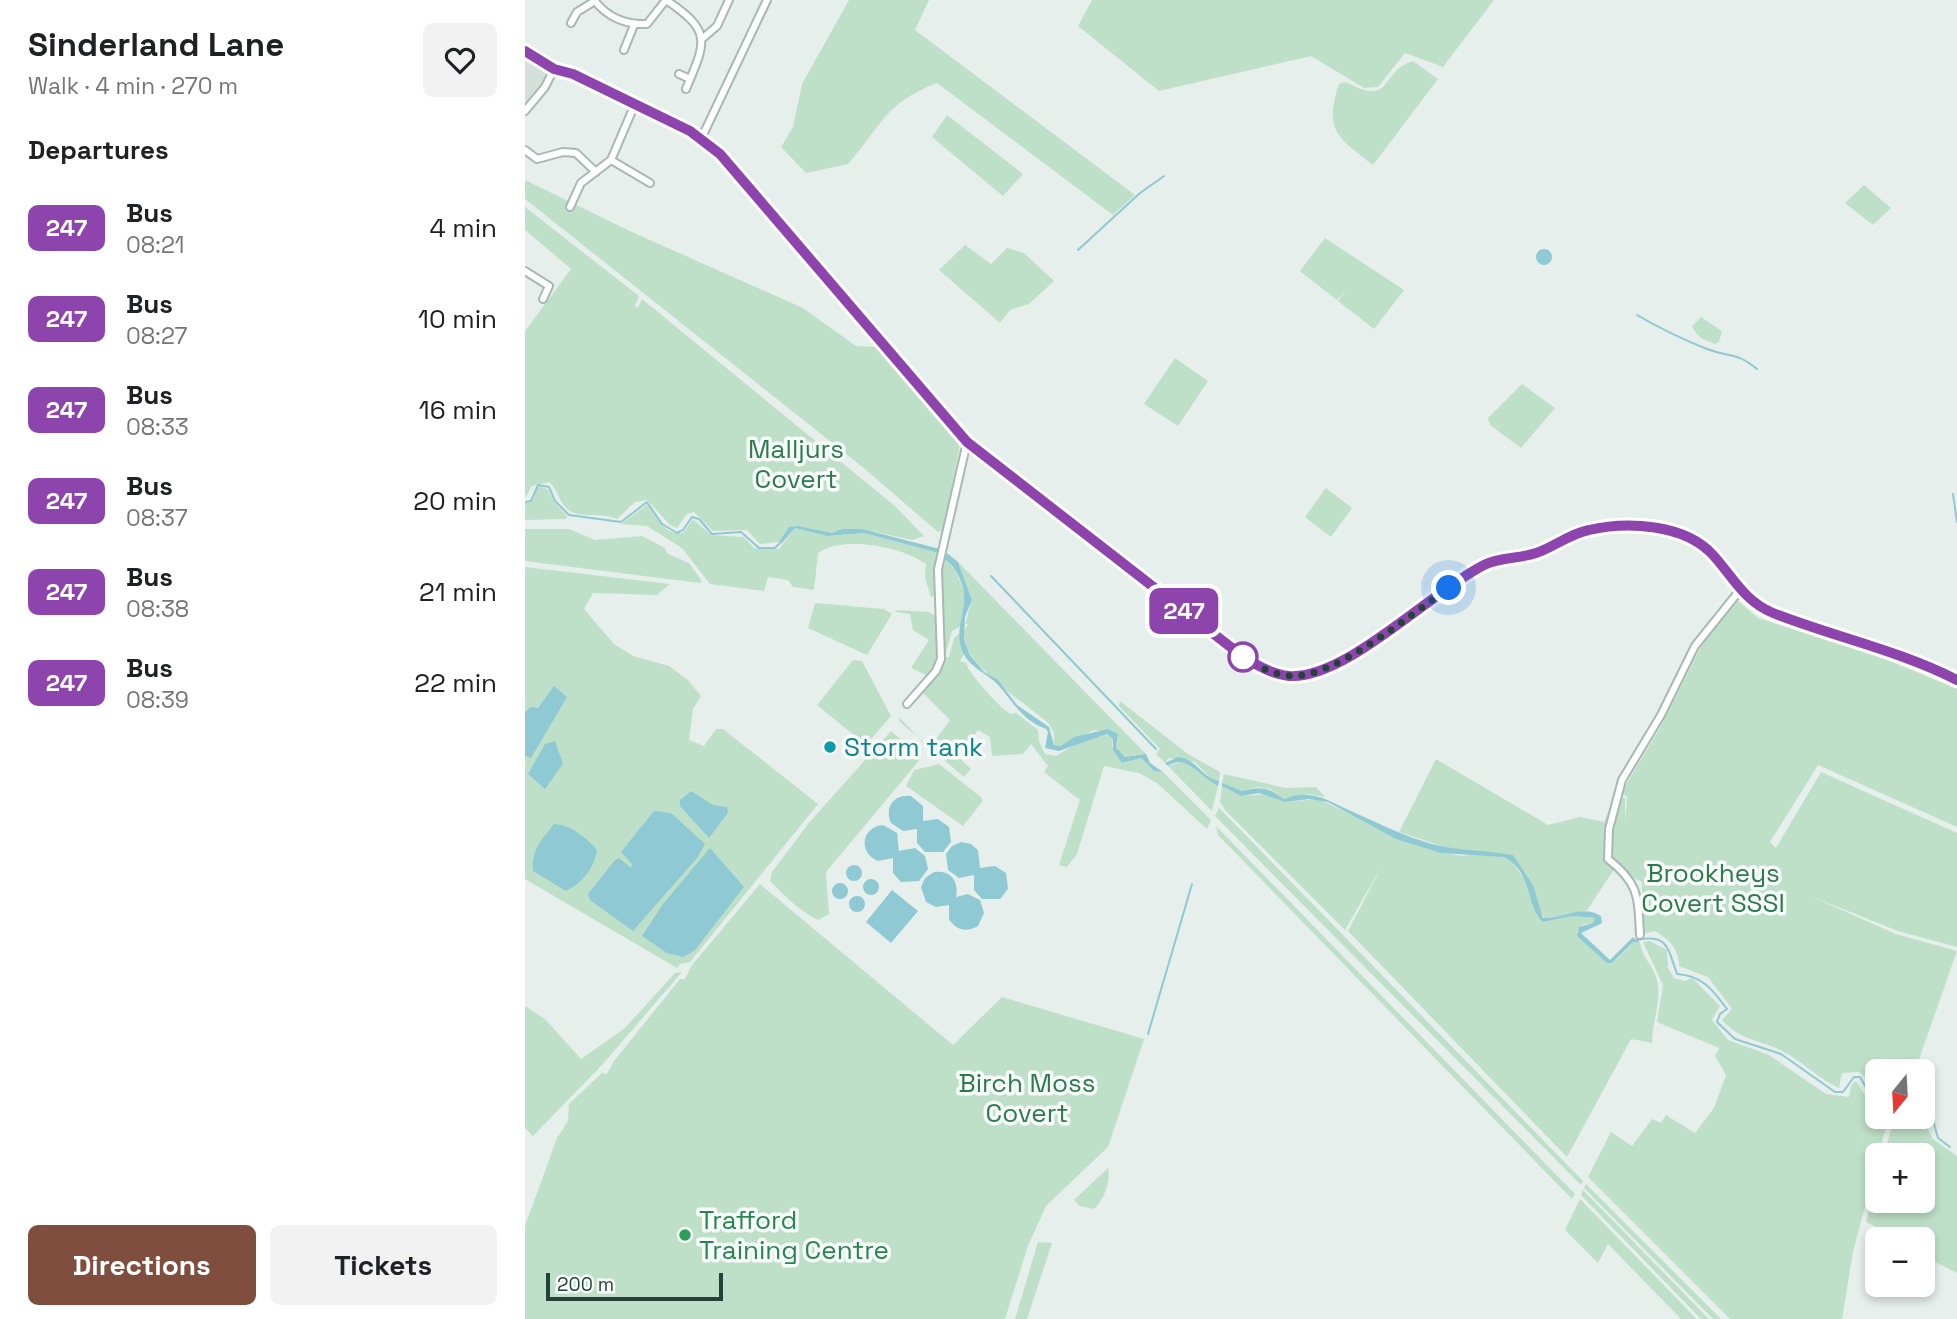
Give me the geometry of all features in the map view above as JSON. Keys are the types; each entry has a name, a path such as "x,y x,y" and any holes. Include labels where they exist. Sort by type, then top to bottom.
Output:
{"street":[{"path":"571,23 577,12 594,0 608,15 634,24 647,24 666,0 676,7 703,38 703,46 686,89"},
{"path":"703,38 717,26 729,0"},
{"path":"702,137 767,0"},
{"path":"624,50 634,24"},
{"path":"525,51 554,69 573,74 702,137 720,154 967,442 1237,652 1282,675 1310,674 1334,665 1483,565 1535,553 1589,530 1634,527 1688,536 1713,554 1740,590 1758,606 1876,646 1957,680"},
{"path":"525,111 545,88 554,69"},
{"path":"679,74 690,79"},
{"path":"570,207 577,189 587,177 611,160 635,104"},
{"path":"525,150 537,159 563,152 576,153 596,172"},
{"path":"611,160 650,184"},
{"path":"525,271 549,286 543,299"},
{"path":"907,704 936,671 941,659 940,563 967,442"},
{"path":"1640,935 1638,894 1635,886 1608,859 1615,801 1622,780 1661,715 1695,646 1740,590"}],"shaded area":[{"path":"525,55 540,64 549,75 525,106"}],"green space":[{"path":"849,0 929,0 915,30 1135,195 1113,215 937,83 895,107 848,164 806,173 781,147 793,127 802,84"},
{"path":"1092,0 1494,0 1443,67 1405,53 1378,87 1364,88 1311,56 1159,91 1078,26"},
{"path":"1413,61 1438,79 1373,165 1351,148 1337,132 1333,113 1339,84 1346,82 1372,91 1379,89 1402,66"},
{"path":"947,115 1023,174 1003,196 932,137"},
{"path":"525,180 634,233 803,308 856,346 877,347 960,444 944,530 938,532 865,469 525,199"},
{"path":"1864,185 1891,208 1873,225 1845,203"},
{"name":"Malljurs Covert","path":"525,207 639,296 635,306 638,308 642,299 895,506 924,536 912,540 862,529 842,529 832,533 794,526 779,542 760,544 747,530 713,531 694,512 687,514 677,528 670,525 647,500 635,502 617,519 572,512 564,506 549,482 532,486 525,498 525,331 571,269 525,230"},
{"path":"1325,238 1404,290 1374,329 1338,301 1347,289 1337,300 1300,271"},
{"path":"965,245 991,264 1007,248 1024,253 1054,281 1029,304 1010,310 1000,323 939,270"},
{"path":"1701,317 1722,331 1719,342 1711,343 1696,333 1692,326"},
{"path":"1175,358 1208,381 1178,426 1144,404"},
{"path":"1522,384 1555,408 1521,448 1490,425 1488,418"},
{"path":"538,486 548,489 554,502 568,517 525,520 525,503 532,502"},
{"path":"1326,488 1352,508 1331,537 1305,517"},
{"path":"648,504 671,532 683,533 693,519 711,535 744,537 754,548 779,549 795,528 827,536 864,533 939,553 935,596 931,597 925,578 926,564 888,548 857,544 829,548 818,553 814,590 793,587 788,580 768,577 764,591 710,584 682,548 647,526 621,524"},
{"path":"525,529 569,529 595,540 642,536 665,548 668,554 689,563 702,581 700,583 525,561"},
{"path":"945,560 952,563 967,597 961,626 952,631 946,652 943,652 941,577"},
{"path":"958,562 1146,754 1125,757 1116,747 1118,734 1094,730 1061,746 1054,745 1054,733 1049,724 993,678 968,650 964,636 972,600"},
{"path":"525,567 670,584 657,595 593,593 584,609 614,644 633,656 669,666 688,680 701,696 693,709 689,740 704,746 716,729 723,729 818,804 690,962 680,964 677,968 525,879"},
{"name":"Brookheys Covert SSSI","path":"1738,601 1758,618 1880,657 1957,689 1957,827 1818,765 1770,842 1776,848 1821,772 1957,833 1957,947 1898,931 1810,896 1896,934 1957,951 1919,1059 1865,1059 1865,1077 1859,1072 1842,1073 1839,1088 1784,1052 1744,1036 1722,1020 1732,1009 1708,977 1679,966 1672,945 1655,931 1642,934 1642,882 1615,868 1587,910 1545,919 1513,855 1451,849 1399,832 1436,759 1548,825 1580,817 1604,822 1614,797 1625,798 1625,823 1627,797 1621,793 1661,726 1706,637"},
{"path":"815,603 884,609 892,614 867,655 808,628"},
{"path":"895,612 929,612 936,616 940,640 939,655 928,676 911,668 929,640 913,630 910,614"},
{"path":"961,632 964,654 960,661 966,663 979,683 1000,705 1011,714 1016,713 1038,730 1039,741 1045,754 1056,756 1077,743 1107,734 1113,739 1112,746 1123,763 1141,758 1154,771 1163,772 1211,820 1207,829 1157,783 1139,773 1104,766 1077,854 1067,867 1059,865 1080,800 1044,772 1048,766 1031,744 1023,754 992,756 990,737 978,730 958,757 971,769 964,777 930,748 950,720 921,691 943,657 949,657 954,638"},
{"path":"853,660 862,661 891,716 866,745 817,705"},
{"path":"1120,701 1188,754 1220,772 1219,781 1211,779 1195,762 1169,758 1165,763 1156,754 1160,749 1119,706"},
{"path":"901,713 900,718 919,738 899,721"},
{"path":"891,731 922,757 826,872 829,914 818,920 798,907 770,881 772,872 808,824"},
{"path":"1181,762 1218,786 1212,811 1168,766"},
{"path":"939,764 982,798 982,802 963,826 906,786 914,770"},
{"path":"1224,774 1286,788 1316,787 1325,797 1308,794 1284,799 1270,789 1258,787 1242,791 1222,783"},
{"path":"1222,786 1241,796 1268,794 1285,802 1319,799 1396,836 1447,853 1504,857 1512,861 1525,880 1537,916 1543,922 1572,916 1595,918 1593,923 1582,925 1577,932 1607,963 1618,958 1633,942 1640,943 1658,985 1652,1043 1631,1039 1567,1157 1348,931 1382,866 1345,930 1226,811 1220,802"},
{"path":"1219,808 1583,1181 1581,1185 1215,816"},
{"path":"1216,826 1575,1194 1572,1199 1218,835"},
{"name":"Birch Moss Covert","path":"760,884 953,1045 1002,997 1144,1039 1108,1147 1046,1206 1028,1246 1005,1319 525,1319 525,1226 557,1138 568,1121 569,1104 602,1073 607,1074 614,1061 680,979 685,979 692,965"},
{"path":"1650,941 1667,950 1668,968 1674,978 1685,981 1692,978 1720,1006 1712,1020 1728,1040 1769,1055 1826,1094 1849,1097 1851,1086 1856,1081 1865,1095 1865,1129 1885,1129 1882,1143 1865,1143 1865,1206 1853,1252 1842,1319 1730,1319 1588,1177 1611,1132 1632,1146 1652,1119 1661,1123 1666,1115 1695,1133 1714,1108 1726,1075 1715,1056 1719,1048 1657,1022 1663,985 1643,942"},
{"path":"682,972 602,1065 533,1136 525,1128 525,1006 545,1019 581,1059 625,1028 675,973"},
{"path":"1891,1129 1928,1129 1933,1139 1957,1156 1957,1273 1935,1262 1935,1227 1876,1227 1866,1222 1868,1213 1935,1213 1935,1143 1887,1143"},
{"path":"1108,1168 1108,1184 1098,1205 1094,1209 1080,1206 1074,1200"},
{"path":"1586,1184 1721,1319 1713,1319 1584,1188"},
{"path":"1583,1190 1709,1319 1701,1319 1581,1195"},
{"path":"1580,1199 1696,1319 1681,1319 1608,1244 1598,1263 1565,1230"},
{"path":"1038,1242 1052,1243 1027,1319 1015,1319"}],"water":[{"path":"1541,249 1547,249 1552,257 1550,263 1541,265 1536,260 1536,254"},
{"path":"798,526 832,533 842,529 862,529 940,549 939,553 864,533 827,536 795,528 782,543 779,542 789,527"},
{"path":"947,553 958,562 972,600 965,617 964,640 970,655 984,672 998,680 1017,705 1049,727 1054,745 1061,746 1074,737 1108,729 1118,734 1116,747 1125,757 1146,754 1150,763 1163,772 1154,771 1141,758 1122,763 1113,750 1113,739 1107,734 1059,751 1045,748 1048,732 1046,729 1024,716 999,686 971,663 962,651 959,633 964,594 955,570 945,560"},
{"path":"554,686 567,697 531,758 525,756 525,712 531,707 538,708"},
{"path":"555,741 563,764 545,789 528,774 545,744"},
{"path":"1178,757 1191,761 1208,776 1219,781 1218,786 1188,765 1175,763 1168,766 1165,763"},
{"path":"1222,783 1242,791 1264,789 1284,799 1311,795 1432,844 1513,855 1533,885 1543,918 1587,911 1601,916 1602,923 1581,933 1610,960 1633,937 1640,943 1633,942 1612,963 1607,963 1577,936 1579,927 1593,923 1595,918 1572,916 1543,922 1534,908 1520,871 1504,857 1441,853 1396,839 1328,802 1309,799 1285,802 1259,793 1241,796 1222,786"},
{"path":"691,791 713,805 727,807 728,813 709,838 680,806 680,800"},
{"path":"911,796 923,806 923,821 938,819 949,827 951,842 943,852 925,852 917,843 917,829 903,831 891,823 889,812 892,803 900,797"},
{"path":"654,811 671,813 705,844 697,858 633,931 590,900 588,894 615,860 619,858 631,868 632,864 621,852"},
{"path":"554,824 578,832 597,850 586,875 566,891 533,871 536,851"},
{"path":"883,825 897,833 899,851 915,848 925,856 928,869 919,881 901,882 893,873 893,858 878,861 867,852 866,835 870,830"},
{"path":"961,842 971,844 978,850 980,868 995,866 1006,873 1008,889 1000,899 982,899 974,890 974,875 959,878 948,870 946,854 952,846"},
{"path":"710,848 744,887 695,950 683,957 667,953 642,936 663,904"},
{"path":"854,865 860,867 860,879 854,881 848,879 846,873 848,867"},
{"path":"934,872 945,873 953,878 956,897 968,894 980,900 984,913 978,926 965,930 958,928 949,919 949,905 936,907 926,902 921,887 925,878"},
{"path":"871,879 877,881 877,893 871,895 865,893 863,887 865,881"},
{"path":"840,883 846,885 846,897 840,899 834,897 832,891 834,885"},
{"path":"892,890 918,911 891,943 866,922"},
{"path":"857,896 863,898 863,910 857,912 851,910 849,904 851,898"}],"waterway":[{"path":"1078,250 1140,193 1164,176"},
{"path":"1637,315 1662,329 1715,352 1743,360 1757,369"},
{"path":"525,502 531,501 538,485 549,487 555,501 569,515 621,522 647,502 662,524 677,533 683,530 692,517 699,519 712,534 741,532 759,548 775,548 781,542"},
{"path":"1953,494 1957,522"},
{"path":"991,576 1156,749"},
{"path":"1148,1034 1192,884"},
{"path":"1637,940 1648,938 1661,941 1669,951 1677,974 1694,978 1711,990 1727,1009 1720,1014 1717,1022 1735,1039 1781,1054 1835,1092 1843,1092 1854,1077 1860,1077 1865,1086"},
{"path":"1935,1127 1938,1138 1950,1147"}],"bus line":[{"name":"247","path":"525,51 554,69 573,74 702,137 720,154 967,442 1237,652 1271,671 1290,676 1321,671 1347,657 1483,565 1535,553 1581,532 1619,526 1667,530 1688,536 1713,554 1740,590 1758,606 1876,646 1957,680"}],"place":[{"name":"Storm tank","path":"830,747"},
{"name":"Trafford Training Centre","path":"685,1235"}],"route":[{"path":"1243,657 1282,675 1300,676 1321,671 1347,657 1449,588"}]}
